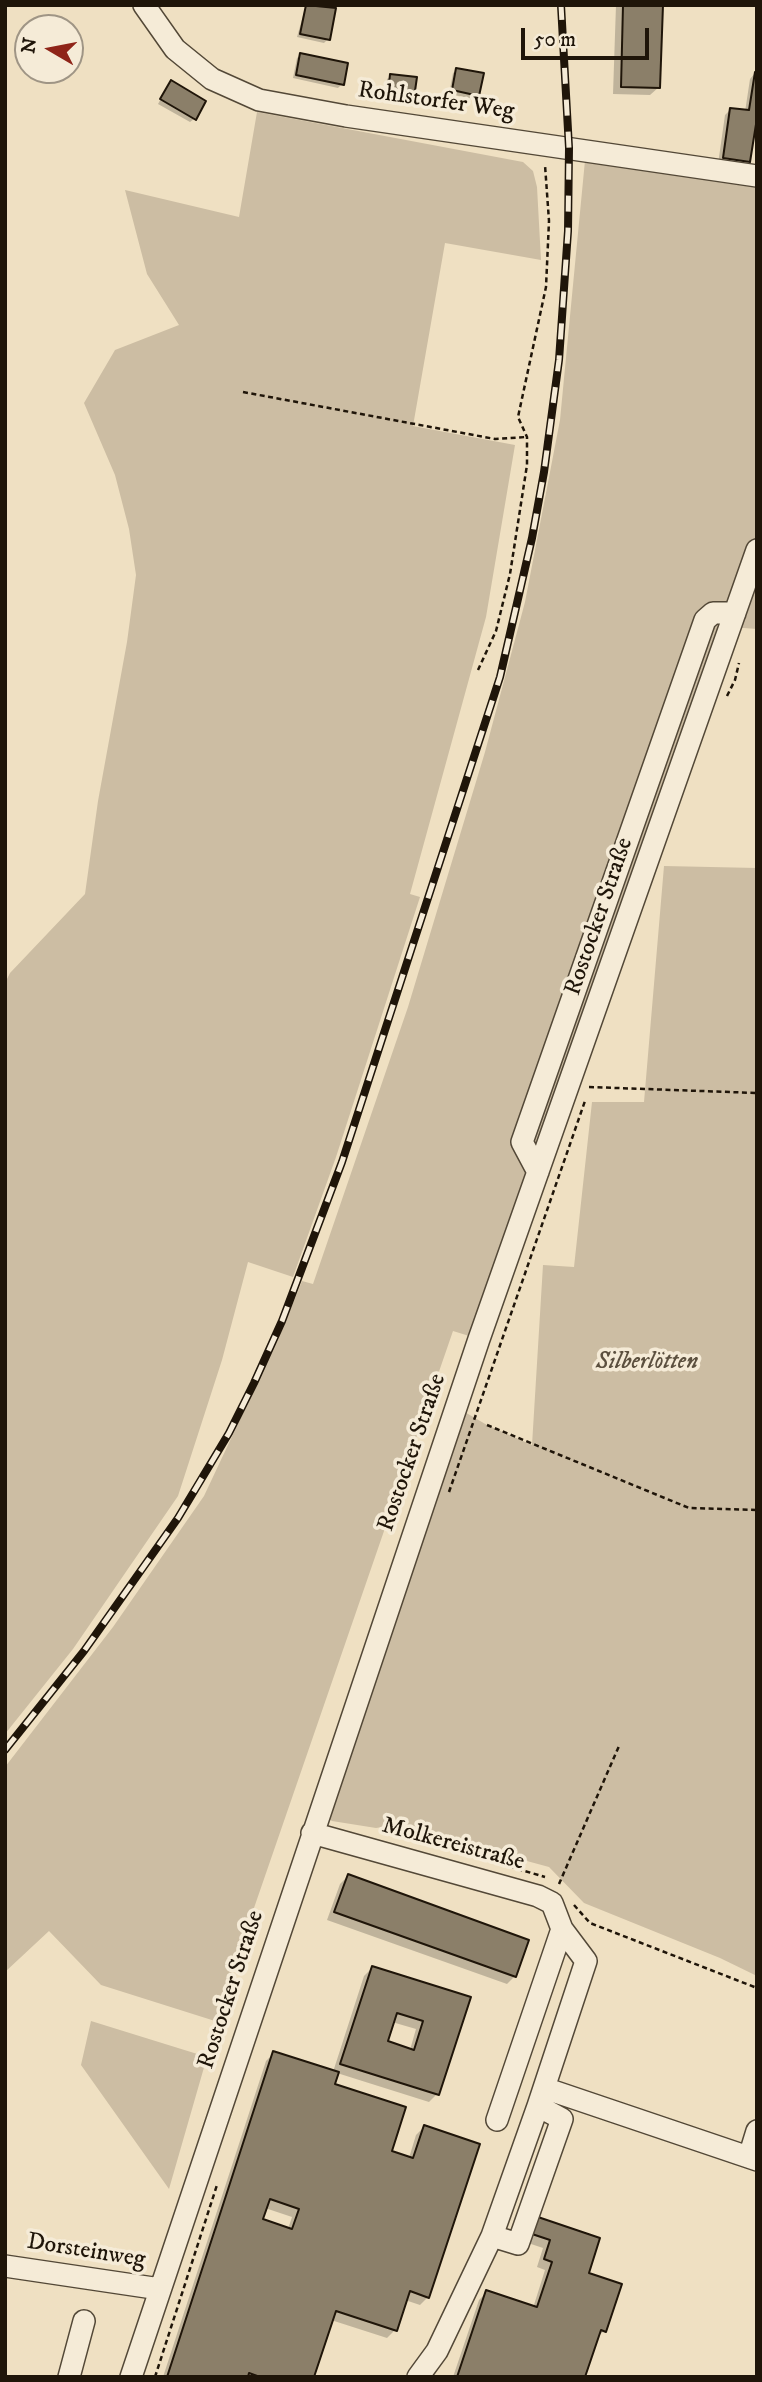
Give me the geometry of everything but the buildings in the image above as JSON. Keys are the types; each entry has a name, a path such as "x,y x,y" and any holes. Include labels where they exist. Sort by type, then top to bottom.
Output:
{"street":[{"name":"Rohlstorfer Weg","path":"144,5 176,49 212,79 259,100 346,116 757,176"},
{"name":"Rostocker Straße","path":"131,2377 312,1833 538,1172 757,550"},
{"path":"538,1172 522,1142 705,620 713,613 735,613"},
{"name":"Molkereistraße","path":"312,1833 538,1896 552,1903 562,1928 586,1961 541,2097"},
{"path":"497,2120 562,1928"},
{"path":"418,2377 438,2351 492,2236 541,2097 753,2159 757,2131"},
{"name":"Dorsteinweg","path":"5,2266 160,2289"},
{"path":"69,2377 84,2321"}],"path":[{"path":"478,670 496,631 510,574 527,465 527,437 518,417 546,287 549,221 543,144"},
{"path":"243,392 495,439 527,437"},
{"path":"725,700 735,680 740,657"},
{"path":"570,1082 590,1087 757,1093"},
{"path":"448,1497 585,1099"},
{"path":"487,1425 689,1508 757,1510"},
{"path":"558,1886 620,1746"},
{"path":"155,2377 219,2178"}],"green space":[{"path":"257,112 523,162 533,171 537,187 541,260 445,243 413,426 515,445 486,617 410,894 420,897 336,1157 293,1277 248,1262 222,1360 178,1496 73,1649 5,1734 5,983 10,973 85,894 136,575 129,529 115,475 84,403 115,350 179,325 147,274 125,190 239,217"},
{"path":"586,150 757,176 757,629 730,627 479,1339 453,1331 215,2021 101,1985 49,1931 5,1972 5,1767 113,1627 204,1496 283,1328 302,1281 313,1284 408,1007 485,752 525,602 560,420"},
{"name":"Silberlötten","path":"664,866 757,868 757,1976 720,1958 584,1903 549,1867 394,1825 376,1828 332,1821 319,1812 456,1407 487,1425 532,1445 543,1265 574,1267 592,1102 644,1102"},
{"path":"91,2021 207,2057 169,2189 81,2065"}],"railway":[{"path":"5,1750 84,1651 178,1518 229,1433 254,1383 282,1321 342,1162 500,677 532,538 559,360 568,231 569,148 561,5"}]}
